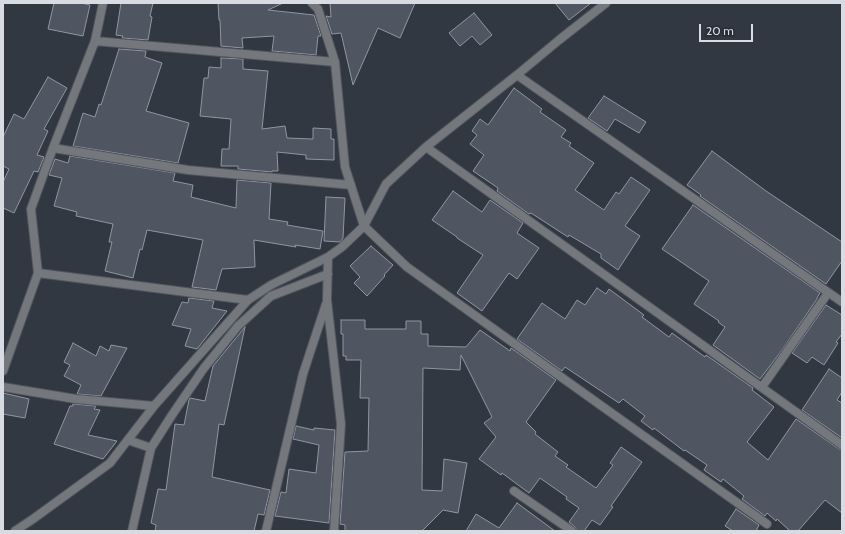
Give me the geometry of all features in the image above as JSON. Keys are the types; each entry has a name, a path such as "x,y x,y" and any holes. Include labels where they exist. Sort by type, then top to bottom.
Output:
{"street":[{"path":"3,372 38,272 31,208 95,41 104,3"},
{"path":"312,3 318,9 334,62 345,167 364,226 407,267 768,524"},
{"path":"15,531 110,463 154,406 248,300 271,285 328,257 342,247 364,226 386,184 426,148 606,3"},
{"path":"95,41 334,62"},
{"path":"517,76 842,302"},
{"path":"53,148 188,170 351,185"},
{"path":"426,148 842,445"},
{"path":"328,257 327,300 341,424 334,531"},
{"path":"38,272 248,300"},
{"path":"132,531 151,448 204,368 238,326 271,296 328,274"},
{"path":"762,387 828,293"},
{"path":"266,531 303,374 327,300"},
{"path":"3,387 76,399 154,406"},
{"path":"128,440 151,448"},
{"path":"514,491 572,531"}],"building":[{"path":"54,3 81,3 90,5 83,36 48,29"},
{"path":"121,3 153,3 150,16 152,17 148,40 122,38 123,36 116,35"},
{"path":"218,3 283,3 268,10 314,15 321,36 318,36 316,55 272,51 274,36 242,38 243,48 221,46"},
{"path":"330,3 415,3 400,38 378,28 353,85 341,33 332,34 326,16 331,17"},
{"path":"555,3 591,3 569,20"},
{"path":"474,13 492,35 480,45 472,36 460,46 449,33"},
{"path":"119,49 146,51 145,57 162,63 146,111 189,123 178,163 73,146 83,113 95,117 99,104 101,105"},
{"path":"221,58 243,59 243,69 268,71 262,129 285,126 287,138 313,139 313,128 331,129 331,139 334,139 334,160 306,159 306,155 277,152 278,171 272,172 238,169 238,166 221,166 222,149 229,149 231,119 200,116 204,78 208,78 209,67 221,68"},
{"path":"48,77 67,88 44,129 48,131 37,155 44,157 38,172 34,171 14,213 3,208 3,182 9,169 3,166 3,137 14,114 24,119"},
{"path":"514,88 542,109 540,112 566,130 561,137 571,143 569,146 594,163 575,190 604,210 616,192 619,194 631,177 650,190 625,226 640,236 618,270 601,258 601,254 569,235 568,237 531,213 529,214 497,191 498,188 473,171 484,155 470,144 477,135 472,131 480,119 488,125"},
{"path":"604,96 646,122 639,133 615,119 607,131 588,118"},
{"path":"712,151 766,191 842,242 842,261 826,284 700,196 701,195 687,185"},
{"path":"70,156 175,173 173,181 193,185 191,197 236,208 237,180 271,183 269,219 288,222 287,225 323,231 320,249 295,245 296,247 254,240 255,267 222,269 216,290 192,287 203,240 147,230 142,250 140,249 133,278 105,271 112,242 109,242 113,224 76,216 77,212 54,206 62,178 49,175 55,159 68,163"},
{"path":"453,191 482,212 490,200 523,223 517,233 539,248 517,279 509,273 482,311 457,293 483,255 432,220"},
{"path":"326,197 345,198 343,238 340,242 324,241"},
{"path":"693,205 820,293 782,350 760,379 713,345 725,327 718,322 719,321 694,304 709,281 662,249"},
{"path":"371,246 393,265 367,296 354,283 360,277 350,266"},
{"path":"597,288 606,294 609,289 644,315 642,317 669,337 672,333 705,357 706,355 753,388 752,390 774,407 747,442 768,460 796,419 842,450 842,513 825,500 798,531 790,531 777,519 776,521 767,513 765,516 742,499 744,496 723,479 721,482 704,470 707,465 685,450 684,451 654,428 653,430 641,421 645,416 623,399 619,403 565,367 562,371 517,339 542,303 565,319 577,300 585,305"},
{"path":"189,298 214,301 212,308 227,311 197,349 185,346 191,329 172,325 182,302 188,303"},
{"path":"826,305 842,315 842,334 824,365 812,357 807,363 792,353"},
{"path":"341,320 365,320 365,329 406,329 406,321 421,321 421,334 428,334 428,346 466,347 480,330 510,351 511,348 556,380 526,422 536,432 535,434 558,452 555,456 568,465 566,467 596,488 613,465 610,463 621,447 642,462 611,506 613,507 600,525 592,520 584,531 577,531 569,522 579,508 566,499 567,497 540,478 529,493 502,473 501,475 479,459 496,437 484,423 492,417 461,355 460,370 423,368 422,490 442,491 444,459 467,463 458,513 443,510 422,531 345,531 345,525 340,524 345,452 368,451 369,398 360,398 361,360 346,360 346,356 343,356 343,334 341,334"},
{"path":"245,327 224,425 219,424 212,477 270,490 264,515 258,514 254,531 155,531 156,525 151,523 158,489 166,490 175,424 184,425 190,398 205,401 213,366"},
{"path":"73,343 96,356 100,346 109,351 111,345 127,348 101,396 77,394 81,385 64,376 70,365 64,362"},
{"path":"829,369 842,378 842,392 837,400 842,403 842,438 802,410"},
{"path":"3,393 29,399 25,418 3,414"},
{"path":"73,404 96,406 94,409 100,410 88,435 117,441 103,459 54,444 70,406 73,406"},
{"path":"296,426 314,430 314,428 335,430 329,523 275,516 281,492 286,493 289,469 316,473 319,445 293,439"},
{"path":"517,503 555,531 466,531 476,514 499,528"},
{"path":"736,509 759,525 756,531 733,531 725,526"}]}
